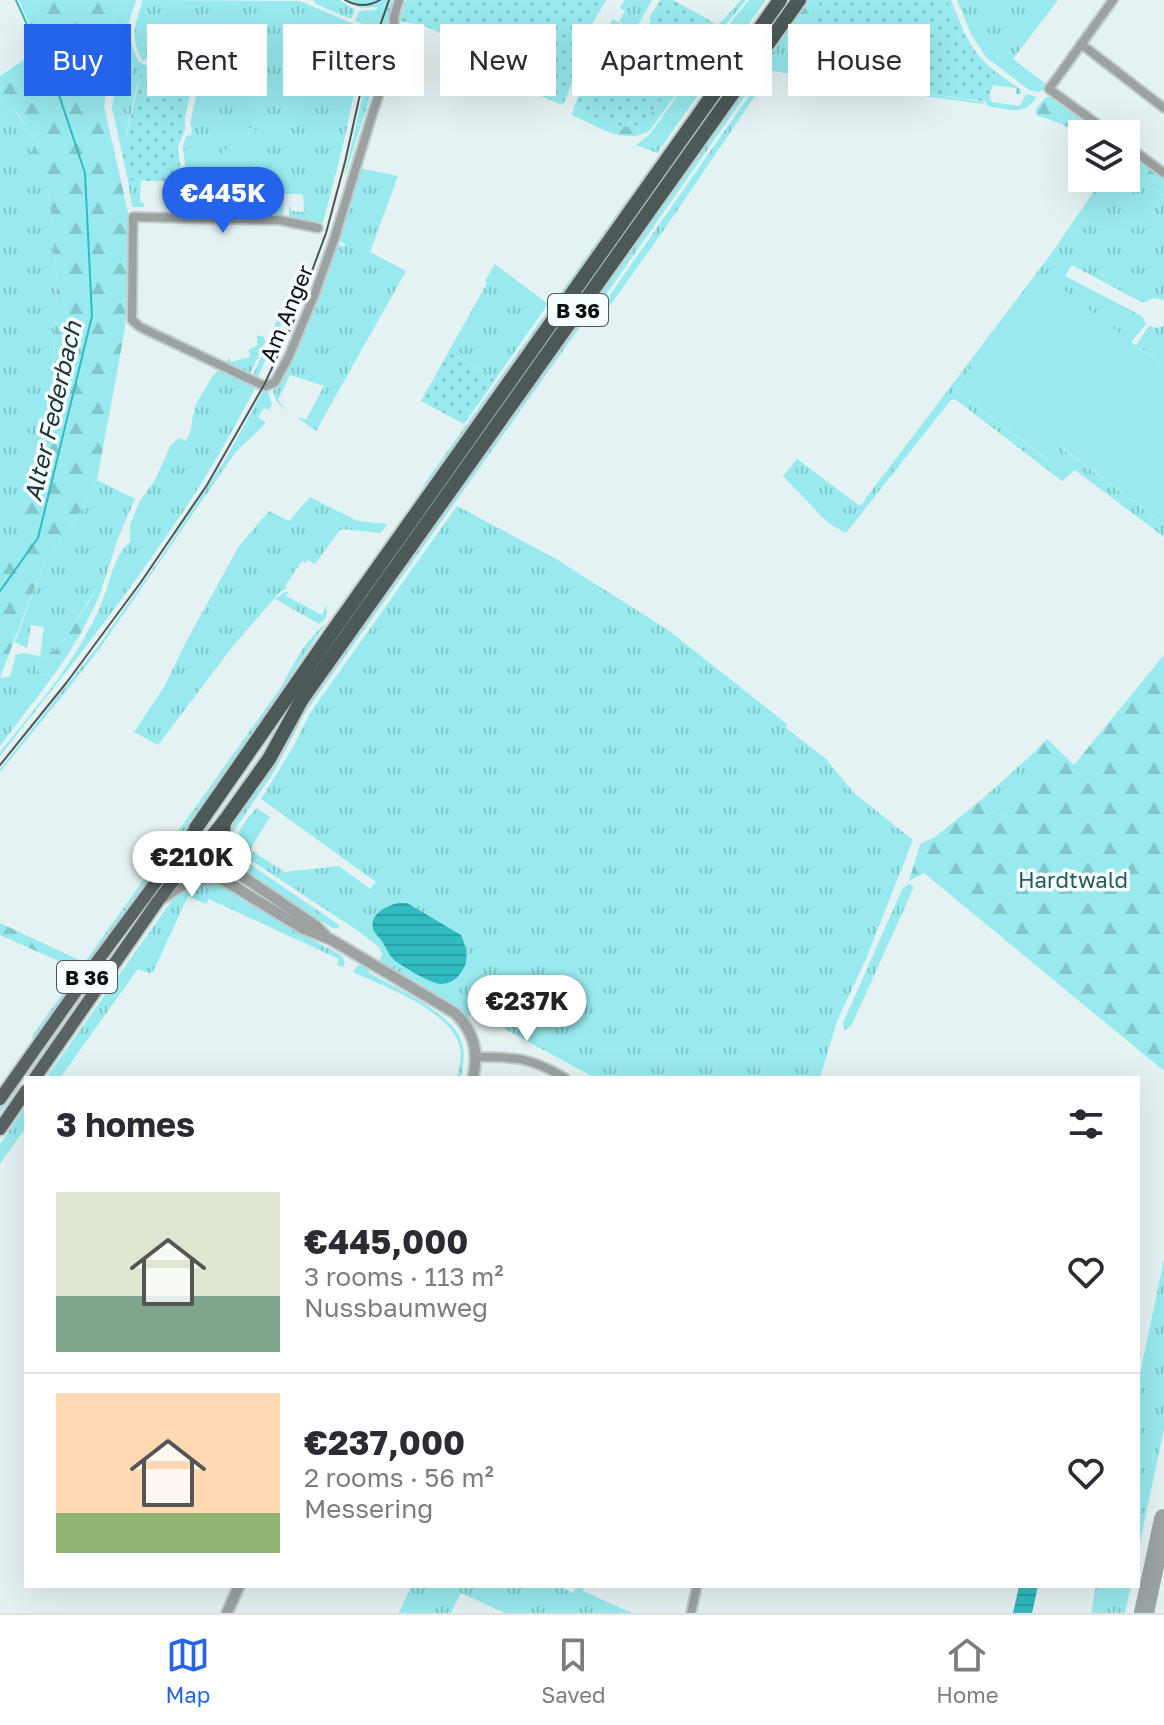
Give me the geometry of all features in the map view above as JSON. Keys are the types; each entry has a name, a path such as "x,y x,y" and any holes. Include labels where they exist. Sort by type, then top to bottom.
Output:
{"highway":[{"name":"B 36","path":"196,828 780,0"},
{"name":"B 36","path":"197,850 224,822 269,759 302,699 799,0"},
{"path":"224,822 222,844 225,872"}],"main road":[{"path":"175,856 187,848 197,850 196,828"},
{"name":"B 36","path":"0,1099 196,828"},
{"name":"B 36","path":"36,1076 197,850"},
{"path":"0,1129 24,1094"}],"street":[{"name":"Am Anger","path":"318,228 279,220 133,217 132,320 140,327 266,386 278,378 314,296 334,240 392,56 394,17 399,0"},
{"path":"1092,120 1049,89 1113,0"},
{"path":"1081,44 1164,108"},
{"path":"1140,155 1164,173"},
{"path":"197,850 225,872 316,926 330,939 455,1013 469,1030 475,1044 473,1076"},
{"path":"158,901 190,881 225,872"},
{"path":"476,1057 529,1060 561,1076"},
{"path":"227,1613 238,1588"},
{"path":"691,1613 697,1588"}],"green space":[{"path":"19,0 136,0 128,24 29,24"},
{"path":"143,0 300,1 354,24 283,24 283,96 353,96 322,226 289,217 289,207 291,211 304,212 303,194 284,194 283,217 181,214 187,185 183,146 186,136 191,135 196,96 267,96 267,24 147,24 147,35 141,49 143,61 136,45 136,24"},
{"path":"313,0 340,0 355,10 351,19"},
{"path":"345,0 394,2 388,24 355,21 359,11 376,10 377,7 361,8"},
{"path":"406,0 606,0 592,24 572,24 572,83 563,105 540,96 556,96 556,24 440,24 440,33 424,24 399,21"},
{"path":"625,0 652,0 638,24 619,22 625,11 620,8"},
{"path":"660,0 673,0 716,24 649,24"},
{"path":"741,0 746,0 727,24 719,24"},
{"path":"749,0 766,0 749,24 729,24"},
{"path":"770,0 775,0 758,24 753,24"},
{"path":"786,0 790,0 772,25 769,24"},
{"path":"807,0 822,0 805,24 790,24"},
{"path":"822,0 947,0 976,59 993,72 989,102 930,94 930,24 805,24"},
{"path":"947,0 951,0 975,51 1021,90 1021,94 1016,94 1016,88 993,85 990,90 993,72 976,60"},
{"path":"957,0 1058,0 1013,59 1047,85 1043,90 1029,90 986,57 971,34"},
{"path":"788,27 788,52 786,50 782,36"},
{"path":"146,35 147,60 141,49"},
{"path":"782,36 788,41 788,74 772,71 772,50"},
{"path":"131,43 138,61 147,66 147,71 143,70 137,85 122,153 112,108 114,96 131,96"},
{"path":"24,60 24,96 106,96 104,106 129,217 125,329 97,480 82,509 43,566 0,677 0,561 15,539 52,414 57,282 47,173 33,164 31,153 36,143 25,124 12,108 0,101 0,76"},
{"path":"142,69 147,70 147,96 190,96 185,129 178,147 182,182 128,180 122,153"},
{"path":"930,94 983,104 923,96"},
{"path":"1026,94 1037,97 1021,109 1009,110 986,104 991,97 991,102 1020,106"},
{"path":"363,96 371,96 344,178"},
{"path":"375,96 335,227 339,207"},
{"path":"578,96 664,96 645,121 628,127 600,120 574,107"},
{"path":"664,96 675,96 650,130 640,135 611,133 572,115 574,107 617,126 645,121"},
{"path":"677,96 698,96 657,153 636,145 650,134"},
{"path":"701,96 707,96 450,457 419,491"},
{"path":"718,96 722,96 262,757 205,834 270,740 279,717"},
{"path":"739,96 745,96 305,713 274,772 233,832 231,846 235,854 339,925 339,928 332,928 248,872 231,854 228,846 232,824 278,758 302,712"},
{"path":"749,96 755,96 602,317 601,325 595,320 596,315"},
{"path":"1052,96 1084,120 1068,120 1068,128 1036,115 1036,109 1046,97"},
{"path":"0,101 9,104 25,124 47,173 57,282 52,414 16,538 0,561"},
{"path":"234,123 256,130 242,175 220,168"},
{"path":"204,138 218,142 213,161 199,158"},
{"path":"1140,161 1164,179 1164,196 1140,179"},
{"path":"359,168 398,176 370,252 406,271 316,431 298,418 306,420 324,386 290,375 278,400 287,411 276,401 273,391 284,374 312,311 336,244 345,247 339,238"},
{"path":"211,171 223,176 222,183 236,190 231,215 181,214 191,172 207,174"},
{"path":"1140,179 1164,196 1163,300 1154,298 1143,303 1072,265 1065,276 1142,316 1146,324 1131,342 1042,275 955,390 1048,460 1059,446 1164,524 1164,537 1075,470 1062,481 955,399 950,401 846,533 828,523 783,476 797,459 860,506 1051,254 1093,192 1140,192"},
{"path":"128,180 141,180 140,202 144,203 144,207 132,207"},
{"path":"495,264 548,304 495,380 449,351"},
{"path":"1042,274 1164,367 1164,524 1060,446 1049,460 955,390"},
{"path":"295,294 258,377 255,376 288,295"},
{"path":"1149,326 1164,326 1164,367 1136,345"},
{"path":"257,335 264,337 265,342 251,372 226,364 229,357 231,362 250,357 249,349 257,346"},
{"path":"449,351 495,380 464,424 421,401"},
{"path":"221,371 256,387 218,456 141,572 0,756 84,639 95,619 117,560 130,542 130,525 140,501 155,480 171,445 179,438 186,441 198,400 212,377"},
{"path":"264,389 272,404 269,410 264,408 258,417 266,423 235,453 100,648 0,772 98,646 157,563 225,460"},
{"path":"97,480 135,499 118,538 100,594 93,594 60,646 39,660 36,673 53,676 0,746 0,678 10,677 16,655 40,656 44,627 31,625 27,648 15,642 43,566 82,509"},
{"path":"310,497 358,521 387,524 381,533 341,529 315,564 302,561 285,586 287,588 233,646 158,745 134,732 164,687 239,546 269,511 289,521"},
{"path":"457,506 556,559 668,630 787,724 786,728 825,758 854,793 913,840 866,959 837,1021 821,1076 591,1076 505,1029 520,993 487,979 468,1019 453,1006 379,962 382,954 379,947 238,850 239,832 257,808 270,817 252,851 285,872 339,866 370,889 376,882 261,799 310,713"},
{"path":"289,591 286,596 322,615 327,604 326,618 319,624 275,599"},
{"path":"94,594 100,594 90,616 53,676 36,673 39,660 60,646"},
{"path":"325,624 268,714 42,1031 33,1039 32,1036 281,687 305,645"},
{"name":"Hardtwald","path":"1164,655 1164,1071 924,873 909,881 920,844 935,837 982,799 1002,817 1019,804 1037,785 1027,759 1047,739 1074,765"},
{"path":"1027,759 1037,785 1002,817 982,799"},
{"path":"184,856 0,1113 0,1107 178,858"},
{"path":"201,882 225,886 341,955 345,962 343,967 337,965 339,959 209,899 206,904 188,896 153,972 138,969 61,1076 47,1076 175,896"},
{"path":"909,884 914,887 852,1024 846,1030 843,1023 900,894"},
{"path":"0,923 79,960 74,968 0,935"},
{"path":"357,966 368,966 369,973 421,1001 455,1029 463,1050 461,1076 457,1076 460,1047 444,1022 415,1001 353,972"},
{"path":"24,1109 24,1130 0,1164 0,1144"},
{"path":"1164,1259 1164,1429 1140,1543 1140,1374"},
{"path":"410,1588 563,1588 573,1593 576,1588 584,1588 583,1591 632,1613 505,1613 461,1593 451,1613 399,1613"},
{"path":"1096,1588 1131,1588 1125,1613 1091,1613"}],"shaded area":[{"path":"407,903 461,935 467,958 460,974 453,980 441,984 431,981 391,956 374,931 373,920 384,909"},
{"path":"1019,1588 1038,1588 1032,1613 1013,1613"}],"waterway":[{"name":"Alter Federbach","path":"0,591 38,538 92,316 85,173 60,98 16,0"}],"taxiway":[{"path":"1144,1613 1164,1519"}],"tram line":[{"path":"345,0 362,5 380,0"},
{"path":"0,765 67,682 141,582 207,485 264,385 292,325 326,233 367,63 389,0"}]}
